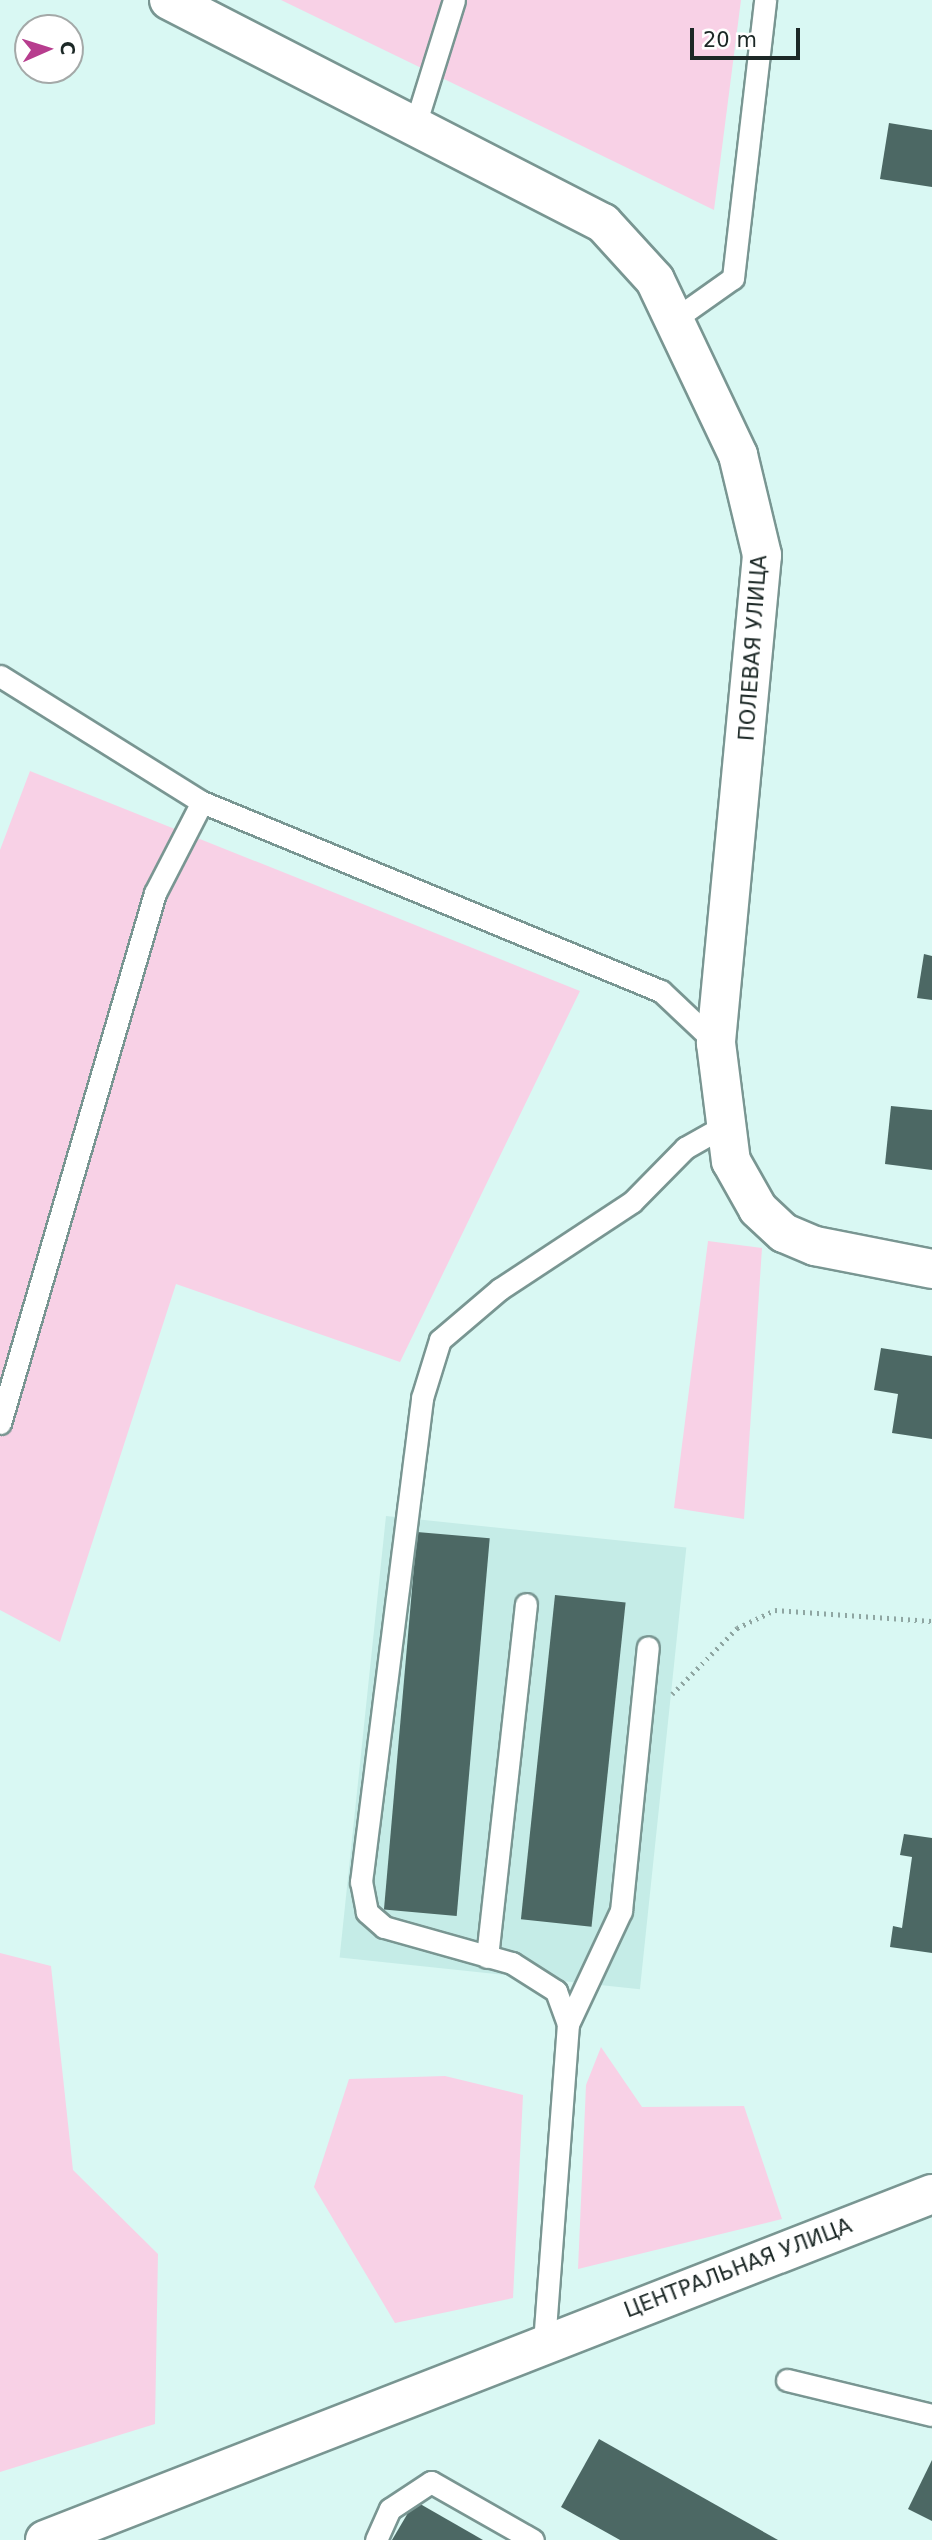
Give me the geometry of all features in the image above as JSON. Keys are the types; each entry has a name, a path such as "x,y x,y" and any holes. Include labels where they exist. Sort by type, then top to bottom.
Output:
{"street":[{"name":"ПОЛЕВАЯ УЛИЦА","path":"169,0 416,121 603,223 655,280 738,455 762,555 716,1043 724,1126 731,1161 758,1209 784,1233 815,1246 932,1269"},
{"name":"ЦЕНТРАЛЬНАЯ УЛИЦА","path":"45,2540 544,2343 932,2194"}],"lane":[{"path":"416,121 454,0"},
{"path":"675,320 733,278 765,0"},
{"path":"0,676 202,802 661,991 716,1043"},
{"path":"0,1423 155,892 202,802"},
{"path":"568,2024 556,1991 512,1963 384,1927 367,1912 361,1882 422,1398 440,1340 499,1289 632,1202 685,1148 724,1126"},
{"path":"486,1957 526,1604"},
{"path":"544,2343 568,2024 621,1911 648,1647"},
{"path":"787,2379 932,2415"},
{"path":"376,2540 390,2509 431,2482 533,2540"}],"path":[{"path":"641,1712 678,1690 737,1628 775,1610 932,1621"}],"shaded area":[{"path":"281,0 741,0 714,210"},
{"path":"30,771 580,991 400,1362 176,1284 60,1642 0,1610 0,850"},
{"path":"708,1241 762,1248 744,1519 674,1508"},
{"path":"386,1516 686,1548 640,1989 340,1958"},
{"path":"0,1953 51,1966 73,2170 158,2254 155,2424 0,2472"},
{"path":"601,2047 642,2107 744,2106 782,2219 578,2269 586,2085"},
{"path":"445,2076 523,2095 513,2298 395,2323 314,2187 349,2079"}],"building":[{"path":"889,123 932,130 932,187 880,179"},
{"path":"924,954 932,956 932,1000 917,998"},
{"path":"891,1106 932,1110 932,1170 885,1164"},
{"path":"881,1348 932,1356 932,1439 892,1433 898,1394 874,1390"},
{"path":"417,1532 490,1538 457,1916 384,1910"},
{"path":"555,1595 626,1602 592,1927 521,1919"},
{"path":"904,1834 932,1838 932,1953 890,1947 893,1926 902,1928 912,1857 900,1855"},
{"path":"599,2439 778,2540 620,2540 561,2507"},
{"path":"932,2460 932,2521 908,2509"},
{"path":"415,2501 483,2540 392,2540"}]}
